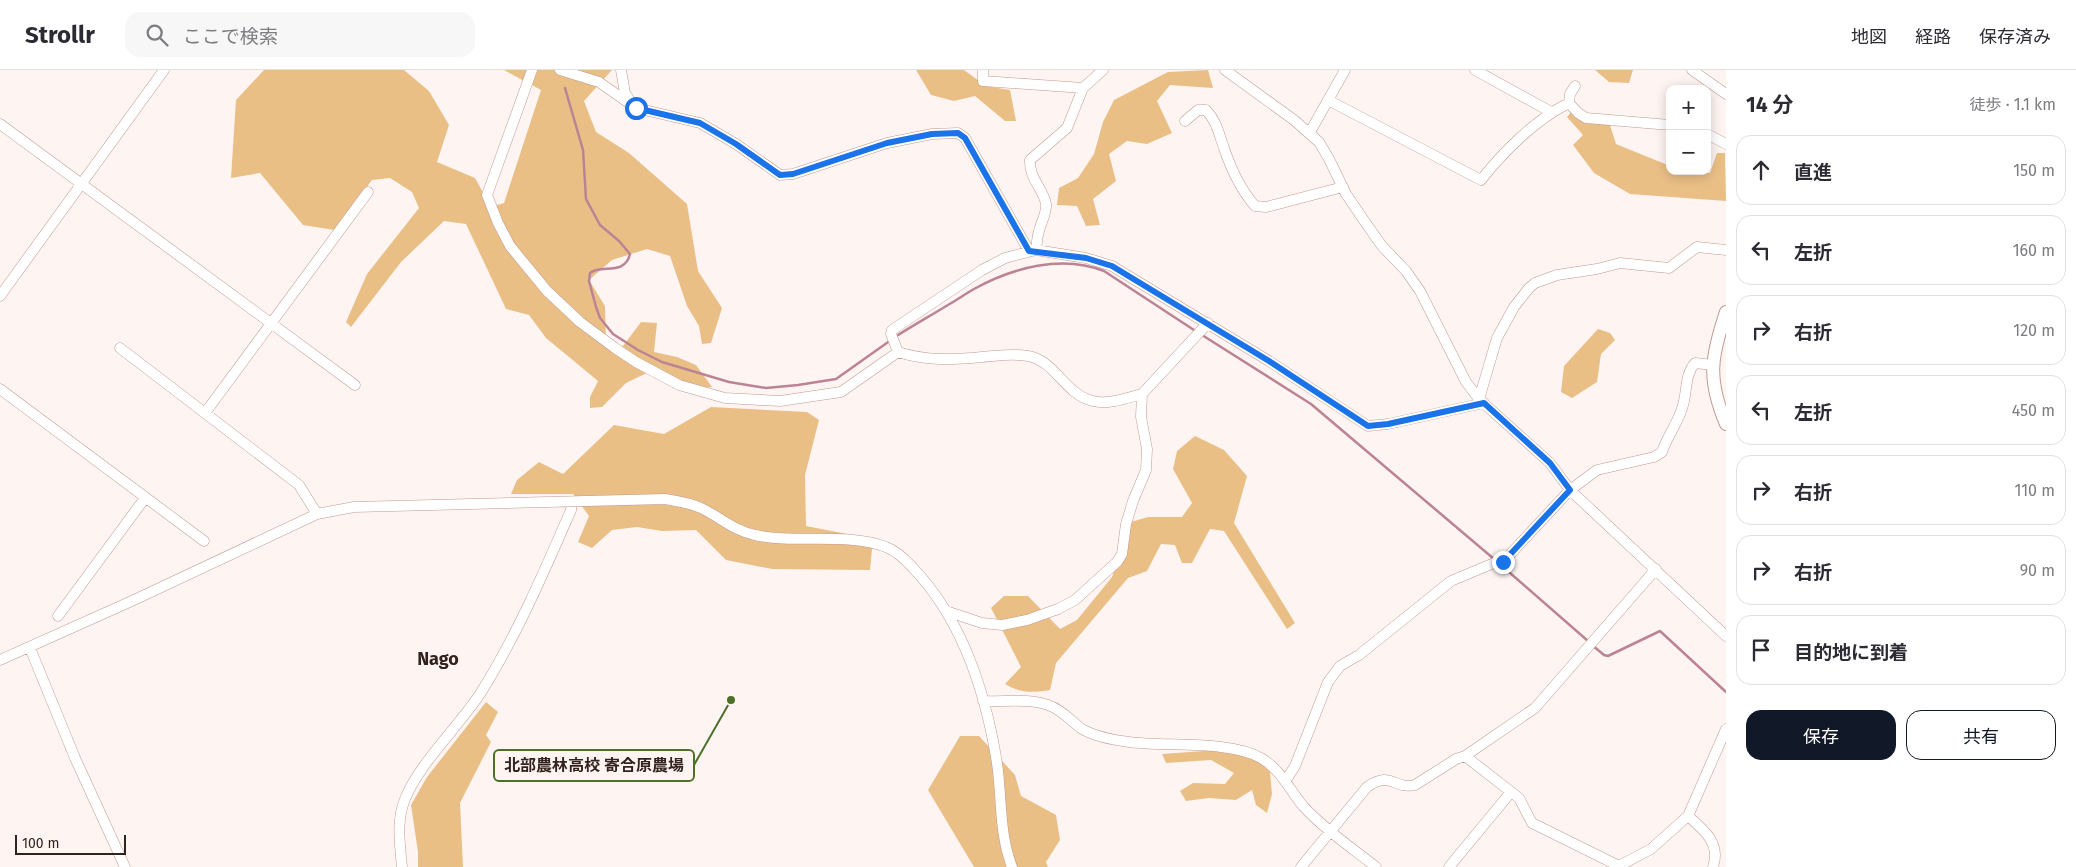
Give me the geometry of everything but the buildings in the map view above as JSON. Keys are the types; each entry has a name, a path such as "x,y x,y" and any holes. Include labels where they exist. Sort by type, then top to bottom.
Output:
{"main road":[{"path":"1726,312 1718,336 1713,365 1713,388 1726,424"}],"street":[{"path":"0,296 164,70"},
{"path":"532,70 487,195 510,246 547,291 580,322 636,362 680,385 725,398 780,401 841,392 898,352"},
{"path":"560,70 598,82 636,108 700,123 736,144 780,175 793,174 887,143 932,134 958,133 965,138 1032,251"},
{"path":"622,70 625,92 636,108"},
{"path":"983,70 983,81 1083,88"},
{"path":"1032,251 1046,211 1046,203 1034,180 1030,160 1067,128 1083,88 1103,70"},
{"path":"1225,70 1310,132 1329,159 1343,187 1382,246 1406,271 1420,291 1466,382 1482,401 1550,463 1570,490 1656,568 1726,636"},
{"path":"1310,132 1345,70"},
{"path":"1475,70 1551,112"},
{"path":"1692,70 1726,94"},
{"path":"1575,86 1570,94 1569,103 1578,113 1586,118 1666,125"},
{"path":"1328,100 1481,180 1502,153 1551,112 1569,103"},
{"path":"1185,120 1198,110 1206,110 1214,118 1225,151 1244,194 1255,206 1266,207 1343,187"},
{"path":"0,124 355,385"},
{"path":"1711,136 1726,144"},
{"path":"205,413 368,192"},
{"path":"1482,401 1497,338 1501,329 1529,288 1535,283 1557,275 1597,269 1620,263 1669,268 1697,247 1726,250"},
{"path":"898,352 891,334 892,330 982,270 1006,258 1032,251 1086,258 1112,266 1208,323 1368,426 1388,424 1482,401"},
{"path":"898,352 934,360 1003,354 1040,359 1074,392 1092,402 1110,402 1142,394 1208,323"},
{"path":"120,348 299,485 317,514"},
{"path":"1286,780 1295,766 1328,682 1340,666 1359,655 1451,581 1494,563 1503,562 1570,490 1597,470 1654,457 1662,452 1666,439 1684,405 1690,368 1695,364 1713,365"},
{"path":"0,389 204,540"},
{"path":"946,611 982,623 1002,626 1027,620 1058,609 1075,600 1117,562 1122,554 1126,524 1133,501 1146,470 1147,449 1141,417 1142,394"},
{"path":"58,616 145,498"},
{"path":"0,660 30,648 317,514 354,507 672,500 700,507 732,528 755,535 778,538 841,540 871,543 886,547 896,552 922,577 946,611 960,639 983,702 998,772 1002,830 1012,867"},
{"path":"402,867 400,824 404,800 421,772 480,694 542,576 571,510 572,502"},
{"path":"1301,867 1367,787 1377,780 1387,779 1410,786 1415,785 1465,756 1534,708 1656,568"},
{"path":"30,648 75,758 125,867"},
{"path":"983,702 1028,702 1048,705 1093,734 1119,740 1161,745 1227,748 1259,757 1273,766 1286,780 1304,806 1331,831 1376,867"},
{"path":"1465,756 1519,798 1532,823 1618,866 1651,849 1688,816 1726,729"},
{"path":"1449,867 1511,792"},
{"path":"1688,816 1710,836 1714,846 1712,867"}],"shaded area":[{"path":"264,70 404,70 429,91 449,125 437,162 475,178 491,207 504,203 541,90 504,70 612,70 584,101 596,132 629,153 687,204 698,271 722,308 711,343 702,344 699,326 687,306 670,256 647,249 612,260 589,280 605,306 606,342 623,346 641,322 657,323 654,352 677,357 696,365 712,387 697,389 655,369 626,383 602,407 590,408 590,397 598,381 546,338 529,315 506,309 466,224 444,221 401,262 351,327 346,322 367,274 419,208 412,192 390,178 372,180 334,230 303,225 260,173 231,178 236,100"},
{"path":"916,70 964,70 986,86 1010,90 1016,121 1005,121 975,96 954,101 931,95"},
{"path":"1208,70 1213,88 1170,85 1157,101 1172,133 1147,144 1127,141 1109,154 1116,181 1093,199 1100,225 1086,226 1077,206 1057,205 1059,188 1078,178 1094,154 1103,122 1114,100 1168,72"},
{"path":"1595,70 1633,70 1629,83 1609,82"},
{"path":"1572,111 1609,122 1616,144 1666,164 1666,175 1711,175 1717,153 1725,153 1726,201 1630,194 1594,173 1573,145 1583,135 1567,117"},
{"path":"1598,329 1610,333 1615,340 1601,354 1597,382 1572,398 1561,392 1564,366"},
{"path":"711,407 807,412 819,420 805,475 806,526 873,539 870,570 772,569 726,560 696,530 662,531 637,527 612,530 592,548 578,542 589,516 573,494 511,494 517,480 539,462 563,474 614,425 664,434"},
{"path":"1195,436 1224,450 1247,476 1234,523 1295,623 1287,629 1224,531 1210,529 1192,563 1182,563 1175,545 1161,544 1147,571 1128,578 1056,663 1050,690 1027,691 1005,684 1021,667 991,608 1004,596 1028,596 1060,629 1077,620 1112,577 1131,522 1148,517 1182,517 1192,503 1173,469 1177,451"},
{"path":"486,702 498,712 486,735 491,742 460,803 463,867 418,867 418,852 411,805 427,777"},
{"path":"960,736 979,736 1015,775 1021,796 1056,815 1060,840 1046,862 1048,867 974,867 928,790"},
{"path":"1217,750 1257,759 1270,772 1272,794 1267,813 1256,805 1252,790 1236,800 1209,798 1186,801 1180,791 1193,783 1225,784 1234,773 1211,760 1166,763 1162,754"}],"waterway":[{"path":"565,88 583,150 586,199 600,225 619,241 630,254 623,265 600,269 590,273 589,281 600,318 613,334 662,362 729,382 766,388 836,379 891,340"},
{"path":"895,337 971,291 1004,275 1054,264 1088,266 1104,271 1197,332"},
{"path":"1202,335 1311,404 1494,559"},
{"path":"1502,566 1588,641"},
{"path":"1592,645 1608,656 1660,631 1726,692"}],"place":[{"name":"北部農林高校 寄合原農場","path":"731,700"}],"district":[{"name":"Nago","path":"438,659"}],"route":[{"path":"636,108 700,123 736,144 780,175 793,174 887,143 932,134 958,133 965,138 1029,251 1036,250 1086,258 1112,266 1173,301 1368,426 1388,424 1484,403 1550,463 1570,490 1503,562"}]}
